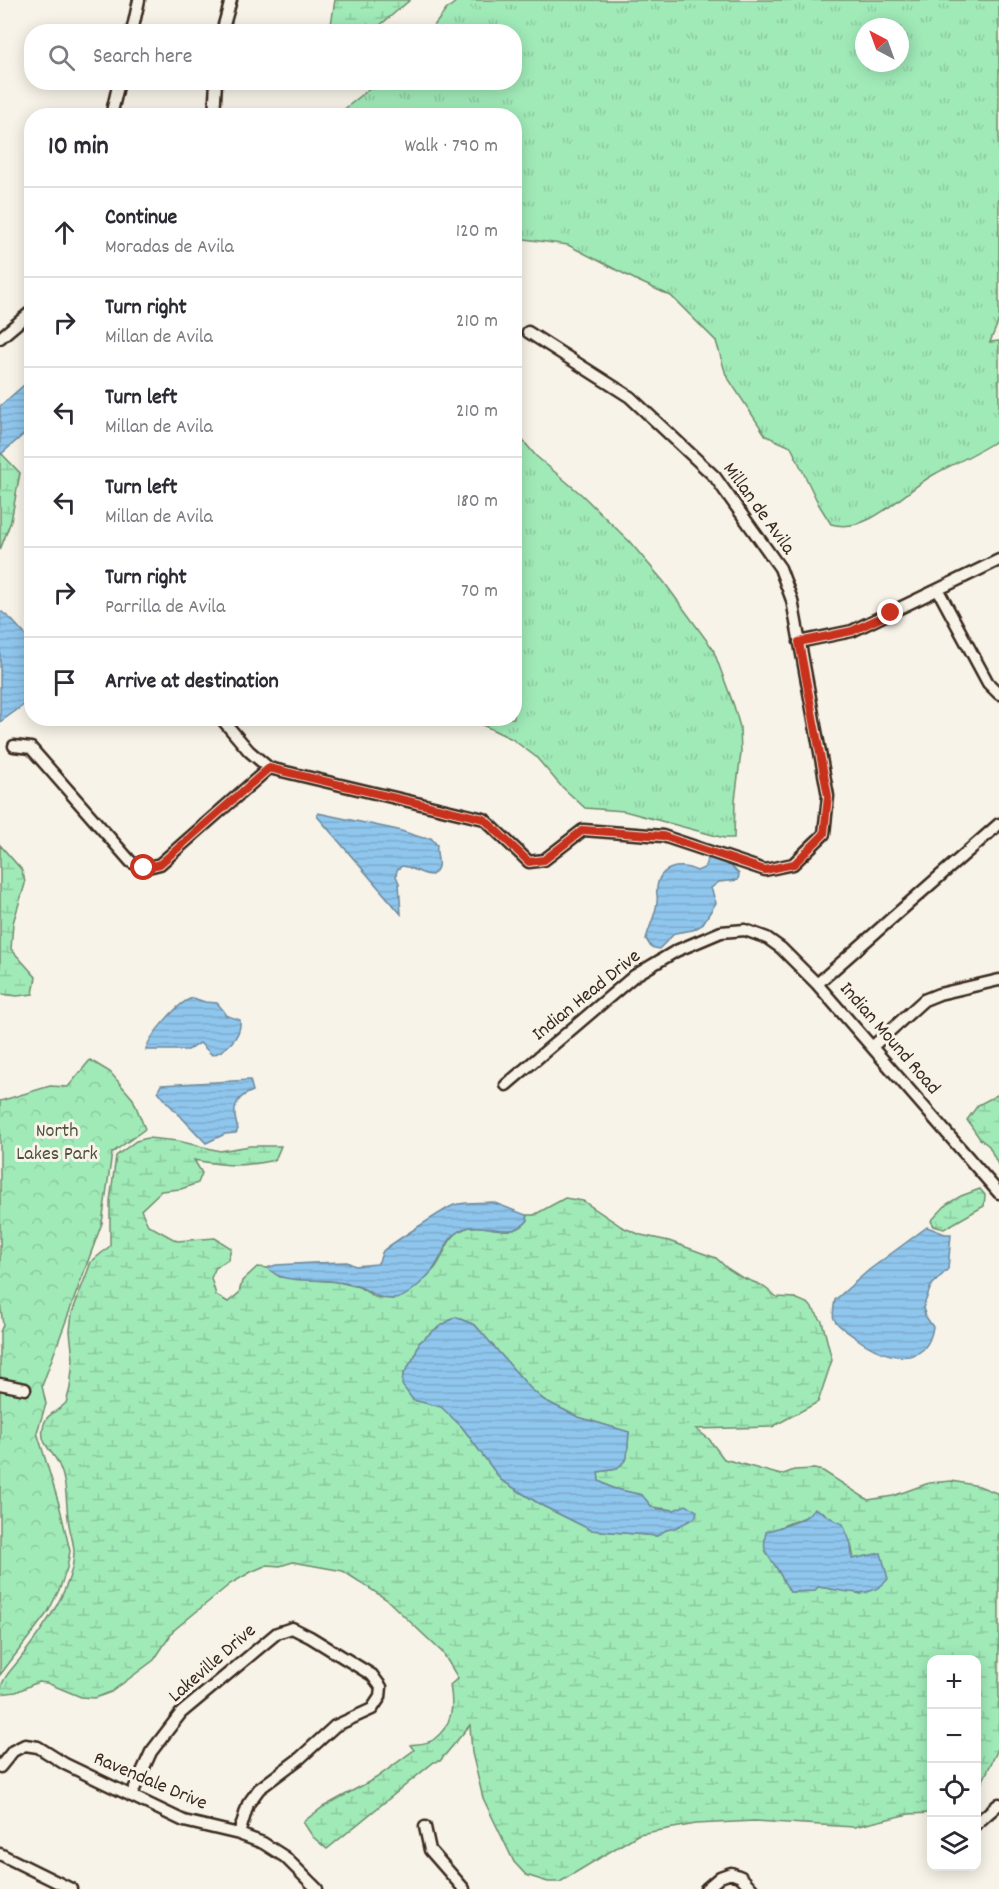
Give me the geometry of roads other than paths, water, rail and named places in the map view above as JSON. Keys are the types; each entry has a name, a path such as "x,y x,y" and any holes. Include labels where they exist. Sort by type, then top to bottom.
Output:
{"street":[{"path":"134,24 140,0"},
{"path":"224,24 231,0"},
{"path":"113,108 117,90"},
{"path":"214,108 216,90"},
{"path":"0,338 24,318"},
{"name":"Millan de Avila","path":"228,726 249,751 269,768 484,819 529,862 544,860 583,830 663,836 765,870 794,864 824,834 828,796 792,600 780,567 716,477 630,397 528,332"},
{"path":"799,642 852,631 999,560"},
{"path":"938,591 988,683 999,694"},
{"path":"14,746 31,748 132,862 144,868 160,864 269,768"},
{"name":"Indian Mound Road","path":"999,824 817,984 999,1193"},
{"name":"Indian Head Drive","path":"506,1085 634,976 676,951 721,932 745,930 767,938 781,948 817,984"},
{"path":"872,1047 924,1000 939,994 999,980"},
{"path":"0,1384 25,1389"},
{"name":"Lakeville Drive","path":"131,1797 151,1752 182,1713 277,1633 292,1628 372,1675 381,1687 380,1697 372,1709 335,1726 300,1758 259,1789 248,1804 239,1834"},
{"name":"Ravendale Drive","path":"0,1767 13,1751 25,1745 38,1747 65,1764 184,1821 239,1834 262,1843 285,1857 317,1889"},
{"path":"981,1820 999,1804"},
{"path":"425,1827 430,1850 464,1889"},
{"path":"0,1854 71,1889"},
{"path":"706,1889 720,1877 731,1873 741,1877 752,1889"}],"water":[{"path":"24,385 24,434 0,455 0,406"},
{"path":"2,612 11,619 24,633 24,705 0,722 0,613"},
{"path":"318,813 431,838 437,845 438,868 432,875 402,866 397,870 401,914 317,816"},
{"path":"709,857 727,862 739,874 738,880 719,882 711,888 716,903 702,925 693,930 675,933 659,949 651,947 646,939 655,911 657,888 662,875 671,868 677,867 697,871 704,868"},
{"path":"193,998 217,1003 225,1015 240,1020 238,1032 232,1042 223,1050 212,1055 200,1043 188,1050 146,1050 152,1037 165,1020 180,1005"},
{"path":"250,1080 253,1091 241,1097 236,1106 235,1116 238,1129 236,1133 225,1134 206,1143 158,1091 161,1085"},
{"path":"492,1202 526,1215 528,1220 514,1229 471,1227 458,1232 450,1240 429,1275 418,1286 399,1298 383,1298 360,1287 331,1281 288,1279 278,1276 267,1268 276,1265 313,1263 347,1262 355,1266 377,1264 383,1251 449,1207 463,1203"},
{"path":"927,1227 951,1234 948,1269 931,1286 923,1308 933,1327 929,1341 922,1350 912,1355 890,1355 878,1351 838,1324 833,1317 835,1300 869,1270"},
{"path":"455,1317 475,1325 530,1388 544,1400 578,1417 629,1432 627,1458 617,1469 598,1472 599,1481 612,1488 642,1495 652,1507 658,1509 674,1510 686,1505 697,1511 695,1518 657,1536 591,1530 543,1506 501,1480 462,1427 441,1407 413,1400 402,1385 403,1375 415,1356 419,1343"},
{"path":"814,1508 843,1524 851,1544 852,1559 881,1553 888,1579 881,1586 856,1593 818,1587 814,1591 790,1592 766,1551 764,1544 766,1532 805,1518"}],"park label":[{"name":"North Lakes Park","path":"57,1144"}]}
